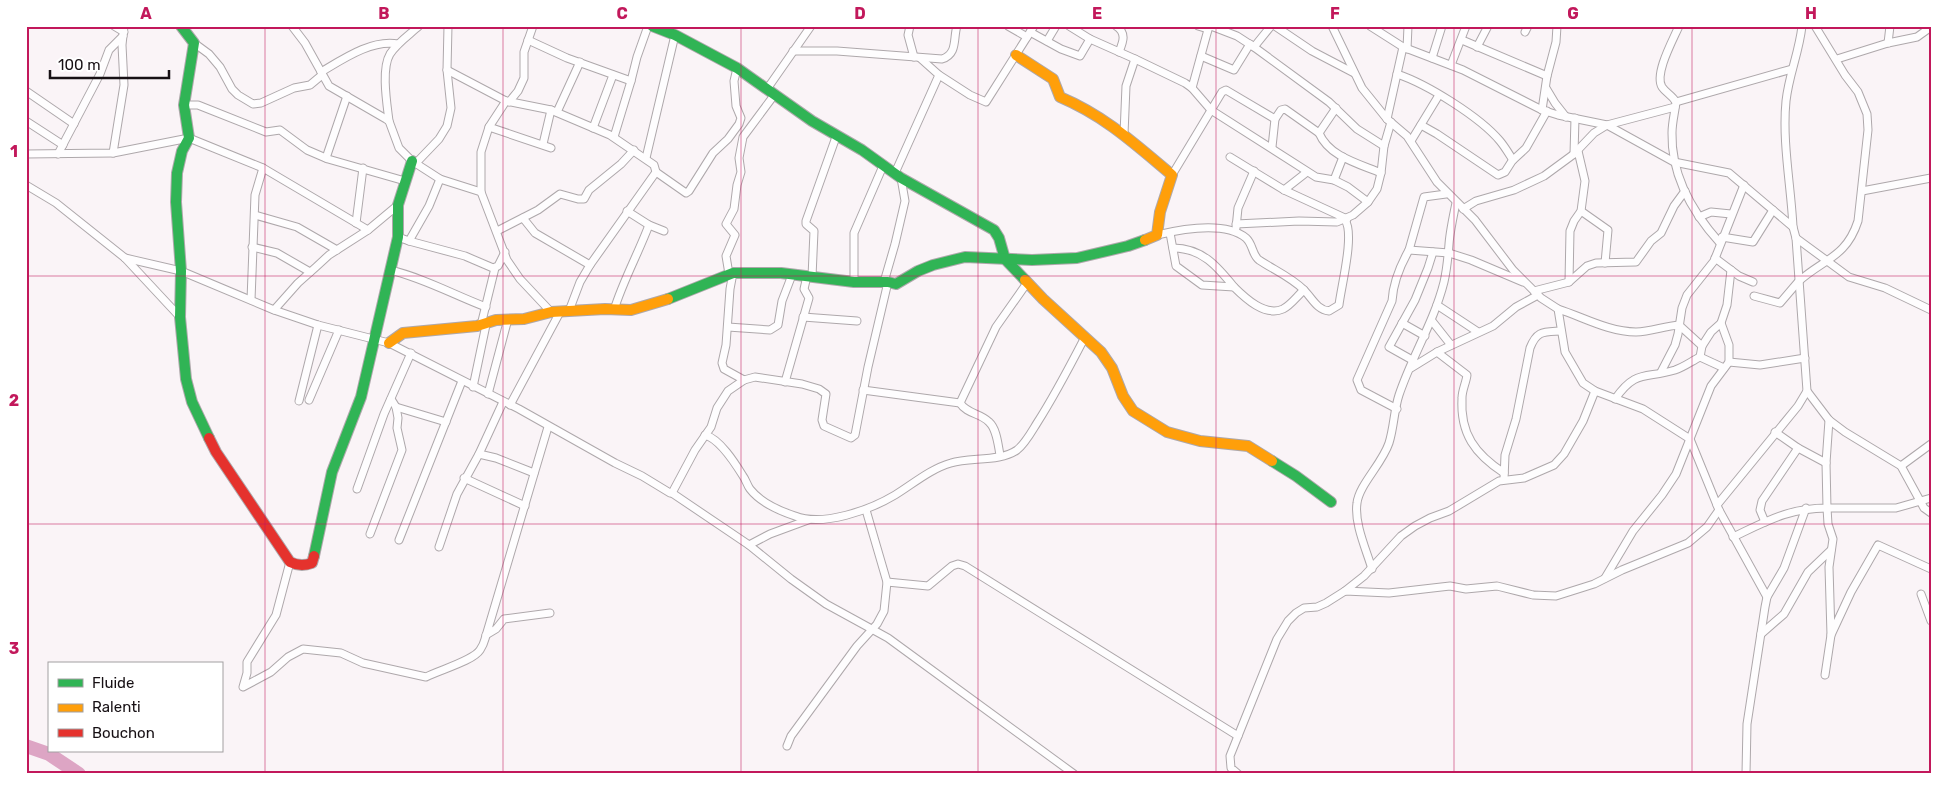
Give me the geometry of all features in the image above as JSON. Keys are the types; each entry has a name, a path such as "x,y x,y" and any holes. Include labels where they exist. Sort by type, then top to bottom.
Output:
{"street":[{"path":"114,26 124,31"},
{"path":"181,26 194,43 209,54 220,67 238,95 253,104 261,103 288,90 310,85 321,74 348,56 380,43 398,44"},
{"path":"292,26 305,43 329,86 389,121"},
{"path":"419,26 398,44 388,60 386,88 389,121 400,148 414,161 440,178 481,192"},
{"path":"194,43 184,104 189,138 182,151 177,172 176,202 181,271 180,317 186,378 192,402 216,452 290,562 298,566 306,566 312,563 332,472 361,397 398,237 398,204 405,181 414,161 439,138 447,126 452,108 447,70 448,26"},
{"path":"533,26 524,52 524,78 518,91 508,101 489,127 482,152 481,192 507,260 520,279 560,312"},
{"path":"614,137 648,26"},
{"path":"652,26 675,35 737,68 836,136 862,150 883,166 994,230 999,238 1005,259 1027,283 1101,352 1112,368 1123,396 1133,411 1140,416 1167,432 1180,436 1200,441 1248,446 1296,476 1331,502"},
{"path":"744,380 723,367 728,327 731,274 726,256 735,235 726,224 734,209 737,184 741,172 740,146 743,137 771,92 793,51 811,26"},
{"path":"910,26 908,35 917,57 939,75 970,95 986,102 1030,32"},
{"path":"793,51 837,51 917,57 947,57 954,48 958,26"},
{"path":"1008,26 1030,32 1080,56 1090,39"},
{"path":"1047,41 1056,26"},
{"path":"1069,26 1090,39 1185,82 1211,110 1272,147 1307,172 1318,178 1334,180 1368,202"},
{"path":"1116,26 1123,33 1123,41 1119,52"},
{"path":"1198,26 1210,27 1237,36 1336,108 1357,129 1384,146"},
{"path":"1332,26 1362,88 1389,121 1411,141 1430,174 1446,194 1475,220 1513,270 1536,293 1558,309 1629,332 1640,332 1663,326 1679,325 1702,346"},
{"path":"1370,26 1405,48 1450,65 1544,111 1607,125 1674,162 1690,167 1725,171 1792,227"},
{"path":"389,343 403,333 484,325 508,318 524,319 560,312 631,310 662,302 731,274 757,272 792,274 854,282 886,282 896,284 933,264 966,257 1005,259 1077,258 1128,246 1157,235 1199,227 1236,228 1299,221 1330,223 1346,219 1368,202 1377,190 1382,173 1384,146 1397,74 1405,48 1408,26"},
{"path":"1432,58 1442,26"},
{"path":"1450,65 1462,40 1466,26"},
{"path":"1478,46 1488,26"},
{"path":"1421,125 1496,175 1505,172 1532,139 1544,111 1547,76 1556,42 1557,26"},
{"path":"1679,26 1669,48 1660,76 1662,88 1672,96 1676,104 1672,131 1674,162 1685,191 1700,217 1721,240 1753,242 1773,210"},
{"path":"1802,26 1799,49 1789,80 1785,114 1792,227 1796,238 1808,391 1829,420 1901,466 1924,508 1931,513"},
{"path":"1754,296 1780,303 1799,282 1827,262 1848,243 1854,234 1858,222 1868,130 1867,114 1858,92 1815,26"},
{"path":"1888,43 1890,26"},
{"path":"1837,59 1888,43 1917,37 1931,26"},
{"path":"1192,88 1210,27"},
{"path":"1201,56 1234,70 1252,46 1276,27 1312,51 1355,74"},
{"path":"58,154 100,74 108,50 124,31"},
{"path":"113,153 124,85 124,31"},
{"path":"646,158 675,35"},
{"path":"528,40 631,81"},
{"path":"1462,40 1547,76"},
{"path":"1016,55 1053,80 1060,97 1081,106 1124,134 1172,175"},
{"path":"1124,134 1126,86 1135,59"},
{"path":"543,144 554,111 580,62"},
{"path":"447,70 508,101 554,111 614,137 646,158 654,165 656,172 686,193 713,153 740,124 741,118 736,106 734,81 737,68"},
{"path":"1463,209 1476,201 1529,184 1544,176 1576,152 1594,133 1607,125 1792,69"},
{"path":"1397,74 1439,95 1492,132 1514,160"},
{"path":"593,128 613,75"},
{"path":"672,493 728,391 744,380 755,377 802,384 823,391 826,394 822,420 824,426 851,438 855,435 886,282 905,202 898,175 939,75"},
{"path":"1546,88 1566,117"},
{"path":"1157,235 1160,208 1172,175 1222,92 1226,90 1275,119"},
{"path":"26,91 74,124"},
{"path":"1411,141 1439,95"},
{"path":"326,158 347,96"},
{"path":"184,104 198,105 266,132 280,130 307,150 326,158 405,181"},
{"path":"1320,133 1336,108"},
{"path":"1272,147 1275,119 1281,110 1286,109 1320,133 1327,144 1343,157 1382,173"},
{"path":"1569,282 1570,231 1581,211 1585,174 1576,152 1575,118"},
{"path":"26,121 63,145"},
{"path":"489,127 551,148"},
{"path":"786,382 808,298 804,289 809,276 814,231 806,222 836,136"},
{"path":"26,154 113,153 189,138 263,168 368,230"},
{"path":"497,231 538,210 560,194 584,199 589,190 621,164 634,150"},
{"path":"1230,157 1284,190 1346,219 1349,235 1345,272 1338,306 1329,311 1322,310 1304,290 1280,272 1258,259 1250,242 1236,228"},
{"path":"1334,180 1343,157"},
{"path":"854,282 854,233 883,166"},
{"path":"250,300 254,215 256,195 263,168"},
{"path":"356,223 363,168"},
{"path":"1236,228 1238,208 1254,171"},
{"path":"510,405 560,312 627,211 656,172"},
{"path":"1284,190 1307,172"},
{"path":"409,241 429,206 440,178"},
{"path":"1862,191 1931,178"},
{"path":"26,185 56,203 125,258 180,317"},
{"path":"1661,372 1675,345 1682,308 1687,295 1715,258 1744,185"},
{"path":"1412,364 1493,326 1536,293 1569,282 1587,266 1596,263 1636,262 1651,240 1661,233 1674,206 1685,191"},
{"path":"1397,409 1361,390 1357,380 1392,301 1392,291 1409,250 1423,199 1426,196 1446,194"},
{"path":"1372,569 1359,526 1356,508 1357,500 1360,490 1374,471 1385,451 1392,432 1398,397 1432,321 1445,280 1450,233 1456,203"},
{"path":"274,310 310,272 368,230 398,204"},
{"path":"627,211 649,225 664,231"},
{"path":"1581,211 1608,230 1605,263"},
{"path":"1700,217 1711,212 1732,214"},
{"path":"254,215 297,227 338,250"},
{"path":"524,218 535,234 590,265"},
{"path":"614,310 625,279 642,245 649,225"},
{"path":"1170,233 1176,266 1202,285 1234,287"},
{"path":"398,237 465,256 496,268"},
{"path":"1796,238 1849,277 1885,288 1931,310"},
{"path":"252,247 277,253 310,272"},
{"path":"1173,248 1191,250 1208,258 1244,298 1259,307 1278,310 1286,307 1304,290"},
{"path":"1409,250 1449,253 1526,284"},
{"path":"473,387 486,307 496,268 505,252"},
{"path":"1412,364 1389,348 1424,278 1433,252"},
{"path":"125,258 181,271 274,310 318,325 389,343 510,405 672,493 749,545 826,604 873,628 915,657 1074,774"},
{"path":"1715,258 1739,276 1753,282"},
{"path":"390,270 430,282 486,307"},
{"path":"1700,357 1702,346 1711,332 1721,323 1727,305 1731,270"},
{"path":"728,327 770,330 778,326 782,301 792,274"},
{"path":"960,402 996,327 1027,283"},
{"path":"1437,305 1478,332"},
{"path":"1558,309 1565,352 1583,383 1595,391 1643,409 1690,439 1718,508 1767,597"},
{"path":"803,317 857,322"},
{"path":"488,394 508,318"},
{"path":"1432,321 1451,345"},
{"path":"1402,323 1425,336"},
{"path":"1605,578 1633,531 1670,483 1711,386 1726,365 1729,345 1721,323"},
{"path":"299,401 318,325"},
{"path":"309,400 339,330"},
{"path":"1504,476 1505,455 1516,419 1530,348 1534,338 1538,335 1561,331"},
{"path":"749,545 770,534 808,520 838,517 866,510 944,465 1000,455 1018,449 1030,435 1064,379 1085,337"},
{"path":"1437,352 1467,376 1463,387 1462,406 1468,435 1476,450 1504,476"},
{"path":"357,489 375,438 411,353"},
{"path":"1615,399 1630,380 1678,369 1700,357 1726,365 1760,365 1805,358"},
{"path":"399,540 462,381"},
{"path":"863,390 960,402 969,412 983,417 990,422 994,429 1000,455"},
{"path":"1238,774 1231,768 1230,756 1277,639 1288,620 1300,610 1326,603 1345,591 1372,569 1400,536 1411,528 1449,511 1504,476 1531,476 1560,460 1586,414 1595,391"},
{"path":"1345,591 1389,593 1450,586 1466,589 1497,586 1542,596 1556,596 1583,588 1688,543 1711,522 1718,508 1808,391"},
{"path":"370,534 402,450 397,428 396,407 391,399"},
{"path":"439,547 464,478 479,454 503,402"},
{"path":"396,407 446,422"},
{"path":"1825,675 1831,635 1829,567 1832,539 1828,524 1826,463 1829,420"},
{"path":"290,562 276,615 247,662 247,673 243,687 271,672 288,657 303,649 341,653 363,663 426,677 474,656 480,651 486,635 548,427"},
{"path":"1775,432 1798,448 1826,463"},
{"path":"705,435 715,440 726,451 745,478 750,490 778,510 808,520"},
{"path":"1901,466 1931,444"},
{"path":"1765,522 1760,510 1762,501 1798,448"},
{"path":"479,454 496,458 534,473"},
{"path":"464,478 525,506"},
{"path":"1733,537 1794,510 1806,508 1896,508 1931,498"},
{"path":"1746,774 1747,724 1767,597 1784,568 1806,508"},
{"path":"787,746 791,736 884,611 887,582 866,510"},
{"path":"1831,635 1851,592 1878,544 1931,570"},
{"path":"1761,634 1784,614 1808,572 1831,550"},
{"path":"887,582 928,586 952,566 958,564 965,566 1238,736"},
{"path":"1921,594 1931,621"},
{"path":"486,635 496,629 504,619 550,613"}],"waterway":[{"path":"26,746 49,754 79,774"}],"traffic: fast":[{"path":"181,26 194,43 184,105 189,138 182,151 177,173 176,202 181,271 180,317 186,379 192,402 209,438"},
{"path":"652,26 675,35 737,68 812,121 862,150 901,178 994,230 999,238 1005,259 1025,280"},
{"path":"314,556 332,472 361,397 398,237 398,205 412,161"},
{"path":"668,299 733,273 781,273 854,282 888,282 896,284 918,271 933,265 965,257 1032,260 1077,258 1145,240"},
{"path":"1272,461 1331,502"}],"traffic: slow":[{"path":"1016,55 1053,79 1060,97 1105,122 1172,175 1160,212 1157,235 1145,240"},
{"path":"1025,280 1101,352 1112,368 1123,396 1133,411 1167,432 1200,441 1248,446 1272,461"},
{"path":"389,343 403,333 477,326 496,320 524,319 551,312 605,309 631,310 668,299"}],"traffic: jam":[{"path":"209,438 216,452 290,562 298,565 309,564 312,563 314,556"}]}
